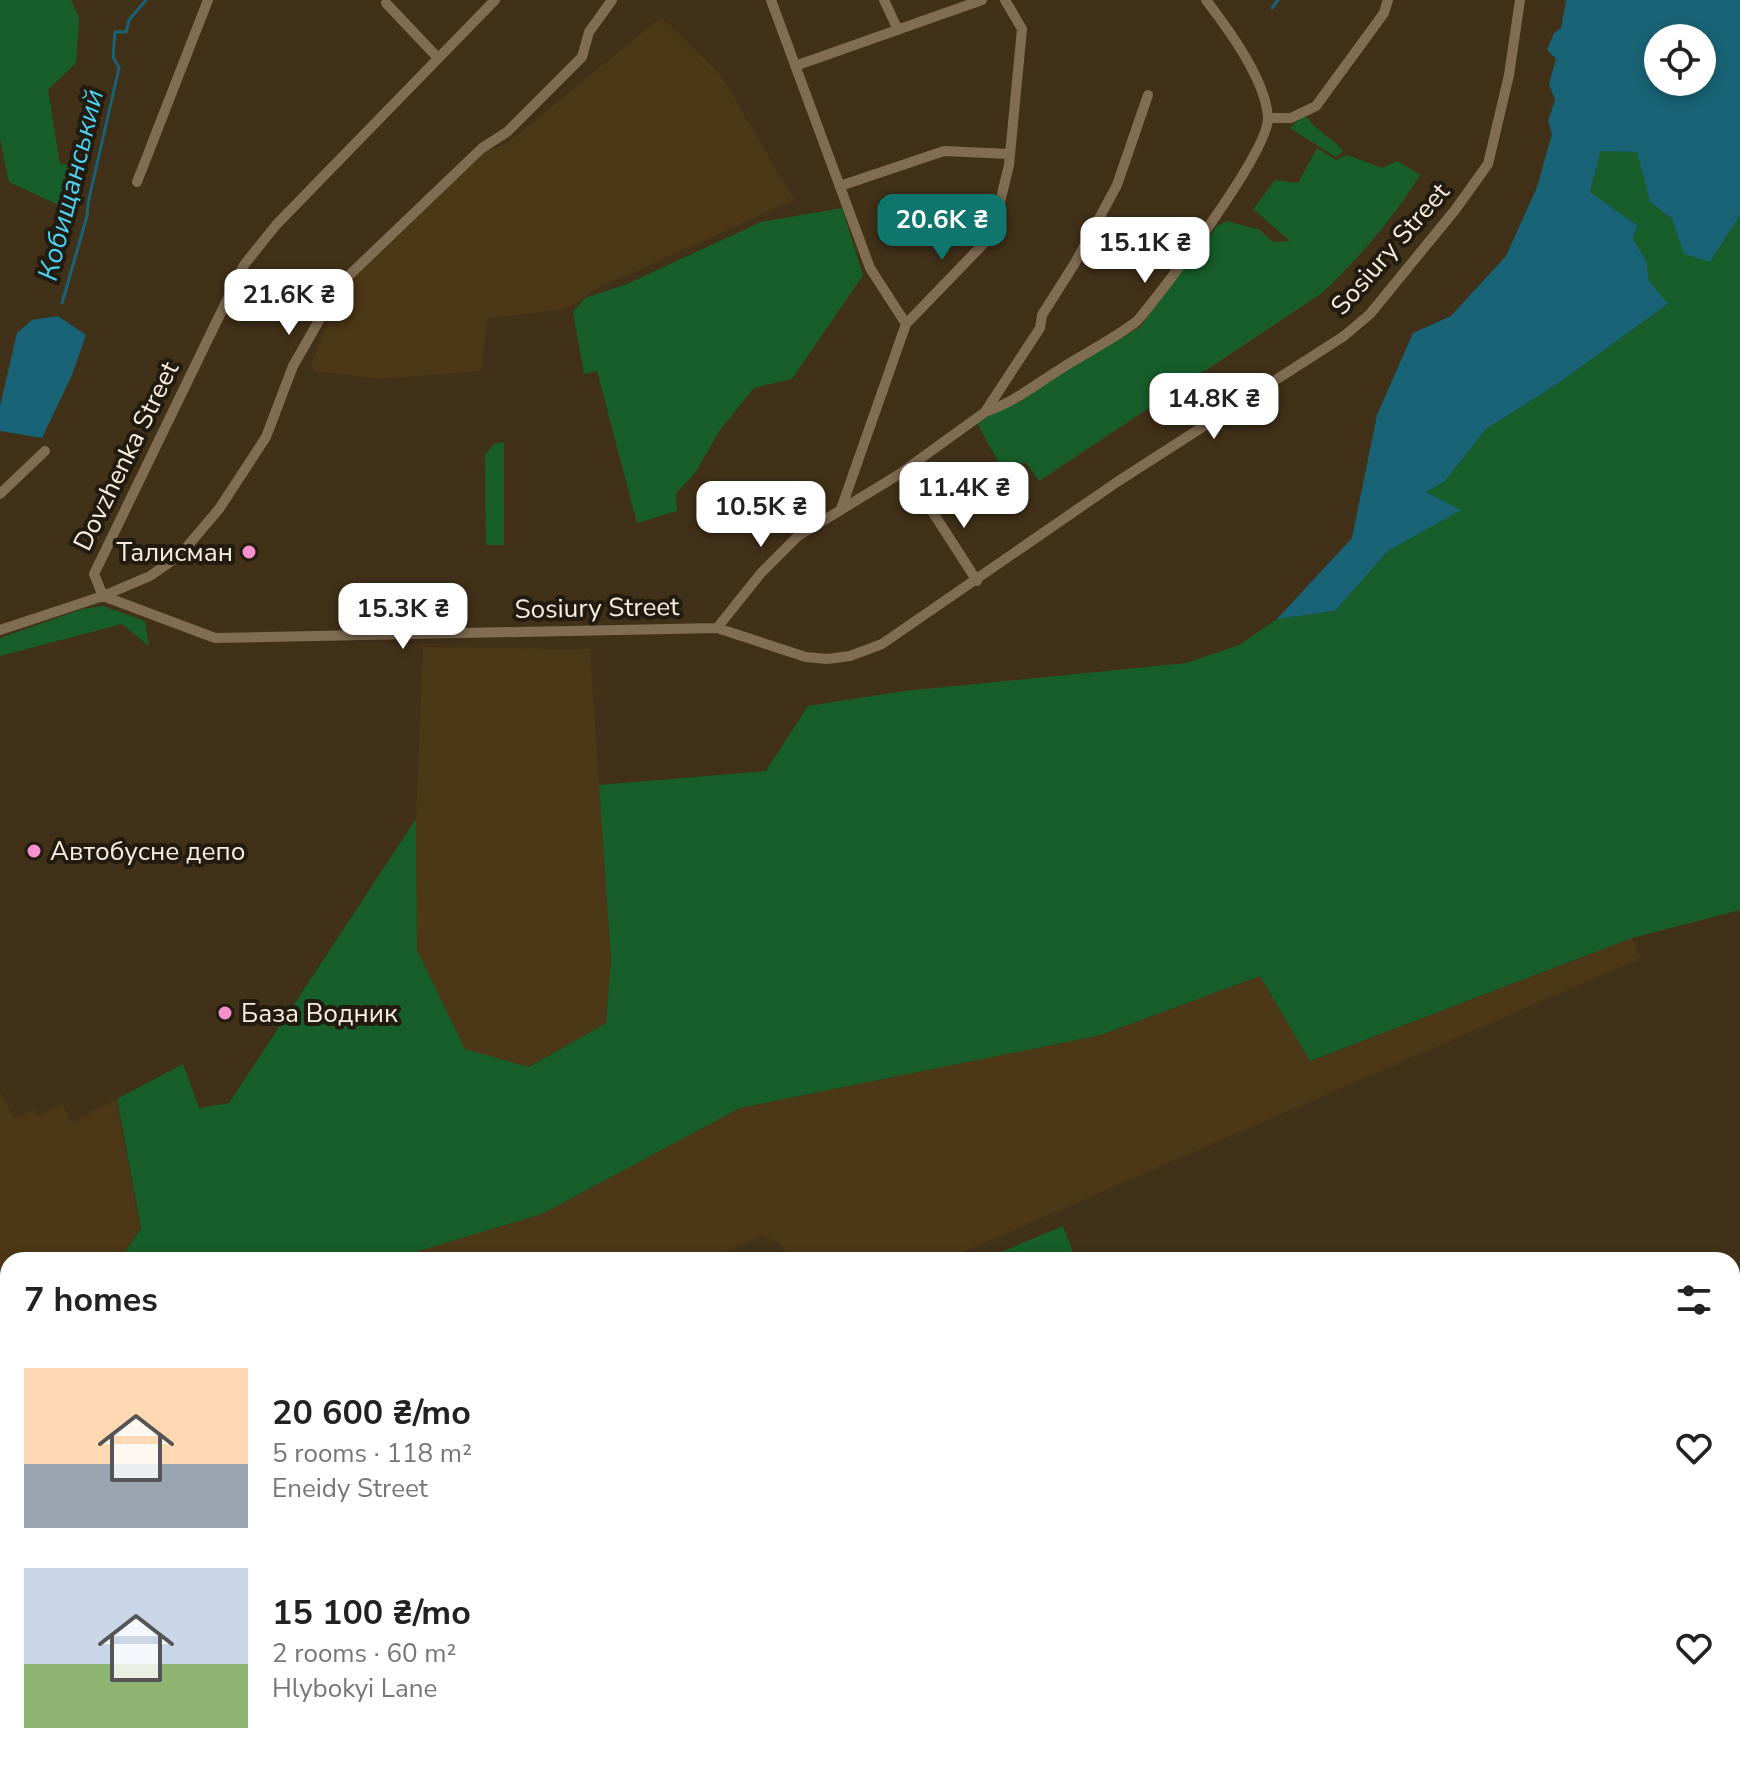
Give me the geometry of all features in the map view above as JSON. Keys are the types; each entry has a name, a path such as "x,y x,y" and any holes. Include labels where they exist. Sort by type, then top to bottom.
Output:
{"street":[{"path":"137,182 208,0"},
{"name":"Dovzhenka Street","path":"103,596 94,574 244,265 276,225 495,0"},
{"path":"0,630 103,596 150,576 179,556 219,509 266,437 293,366 340,284 482,148 507,132 582,57 589,32 612,0"},
{"path":"771,0 870,268 906,324"},
{"path":"884,0 898,30"},
{"path":"795,66 982,0"},
{"path":"841,509 906,324 992,235 1010,154 1022,29 1005,0"},
{"path":"717,628 761,573 798,536 898,475 985,412 1021,397 1137,321 1228,198 1266,132 1268,118 1264,99 1242,48 1206,0"},
{"path":"1268,118 1291,118 1316,106 1384,13 1388,0"},
{"name":"Sosiury Street","path":"103,596 215,638 717,628 806,657 827,659 850,656 882,644 1117,482 1344,336 1370,314 1455,210 1488,164 1509,75 1520,0"},
{"path":"386,3 438,58"},
{"path":"985,412 1040,328 1042,315 1117,185 1148,95"},
{"path":"840,186 944,151 1010,154"},
{"path":"0,494 45,451"},
{"path":"923,497 977,581"}],"shaded area":[{"path":"661,17 721,75 794,200 598,288 566,309 488,318 481,371 378,379 314,371 311,365 343,287 485,151 505,145"},
{"path":"423,647 590,649 611,960 606,1023 528,1067 465,1050 417,950 416,819"},
{"path":"1632,938 1641,958 963,1252 786,1252 777,1241 762,1236 725,1252 416,1252 542,1214 740,1108 1101,1035 1260,976 1311,1061"},
{"path":"0,1091 15,1119 33,1110 37,1117 63,1104 72,1123 116,1099 140,1228 125,1252 0,1252"}],"green space":[{"path":"0,0 71,0 79,17 76,63 48,90 60,164 85,166 69,210 9,182 0,139"},
{"path":"1303,116 1343,151 1336,157 1290,128"},
{"path":"1317,148 1336,160 1347,155 1382,168 1397,161 1420,175 1387,223 1322,293 1039,481 1025,462 1005,468 999,463 977,423 1020,402 1057,376 1140,327 1217,226 1227,221 1260,230 1273,242 1290,241 1253,209 1275,180 1298,183"},
{"path":"1601,151 1637,151 1650,202 1672,219 1710,261 1740,215 1740,910 1632,938 1310,1061 1260,976 1101,1035 740,1108 542,1214 416,1252 125,1252 141,1228 117,1099 183,1064 199,1108 229,1103 416,819 417,950 465,1049 529,1067 606,1023 611,960 599,785 766,771 808,706 904,691 1186,663 1239,645 1277,619 1335,611 1388,551 1460,510 1426,492 1445,481 1486,429 1556,385 1667,305 1649,281 1647,262 1633,239 1637,225 1590,192"},
{"path":"842,208 863,275 792,379 754,388 720,430 695,473 676,493 677,511 637,523 597,371 584,374 573,312 585,298 627,284 761,222"},
{"path":"504,442 504,545 486,545 485,455 494,444"},
{"path":"103,606 145,621 149,646 122,624 0,656 0,638 83,609"},
{"path":"1063,1226 1073,1252 1001,1252"}],"water":[{"path":"1566,0 1740,0 1740,215 1710,262 1684,254 1672,219 1650,202 1637,152 1601,151 1590,192 1637,225 1633,239 1647,262 1649,281 1668,304 1556,385 1486,429 1445,481 1426,492 1461,510 1388,551 1335,611 1277,619 1352,538 1377,415 1413,333 1451,316 1506,256 1537,187 1552,134 1548,121 1555,100 1549,84 1556,59 1547,50 1554,33 1561,28"},
{"path":"58,316 86,335 72,375 42,438 0,431 0,406 17,333 32,320"}],"waterway":[{"name":"Кобищанський","path":"62,303 87,216 119,68 113,57 115,32 126,32 129,20 146,0"},
{"path":"1272,8 1278,0"}],"place":[{"name":"Талисман","path":"249,552"},
{"name":"Автобусне депо","path":"34,851"},
{"name":"База Водник","path":"225,1013"}]}
